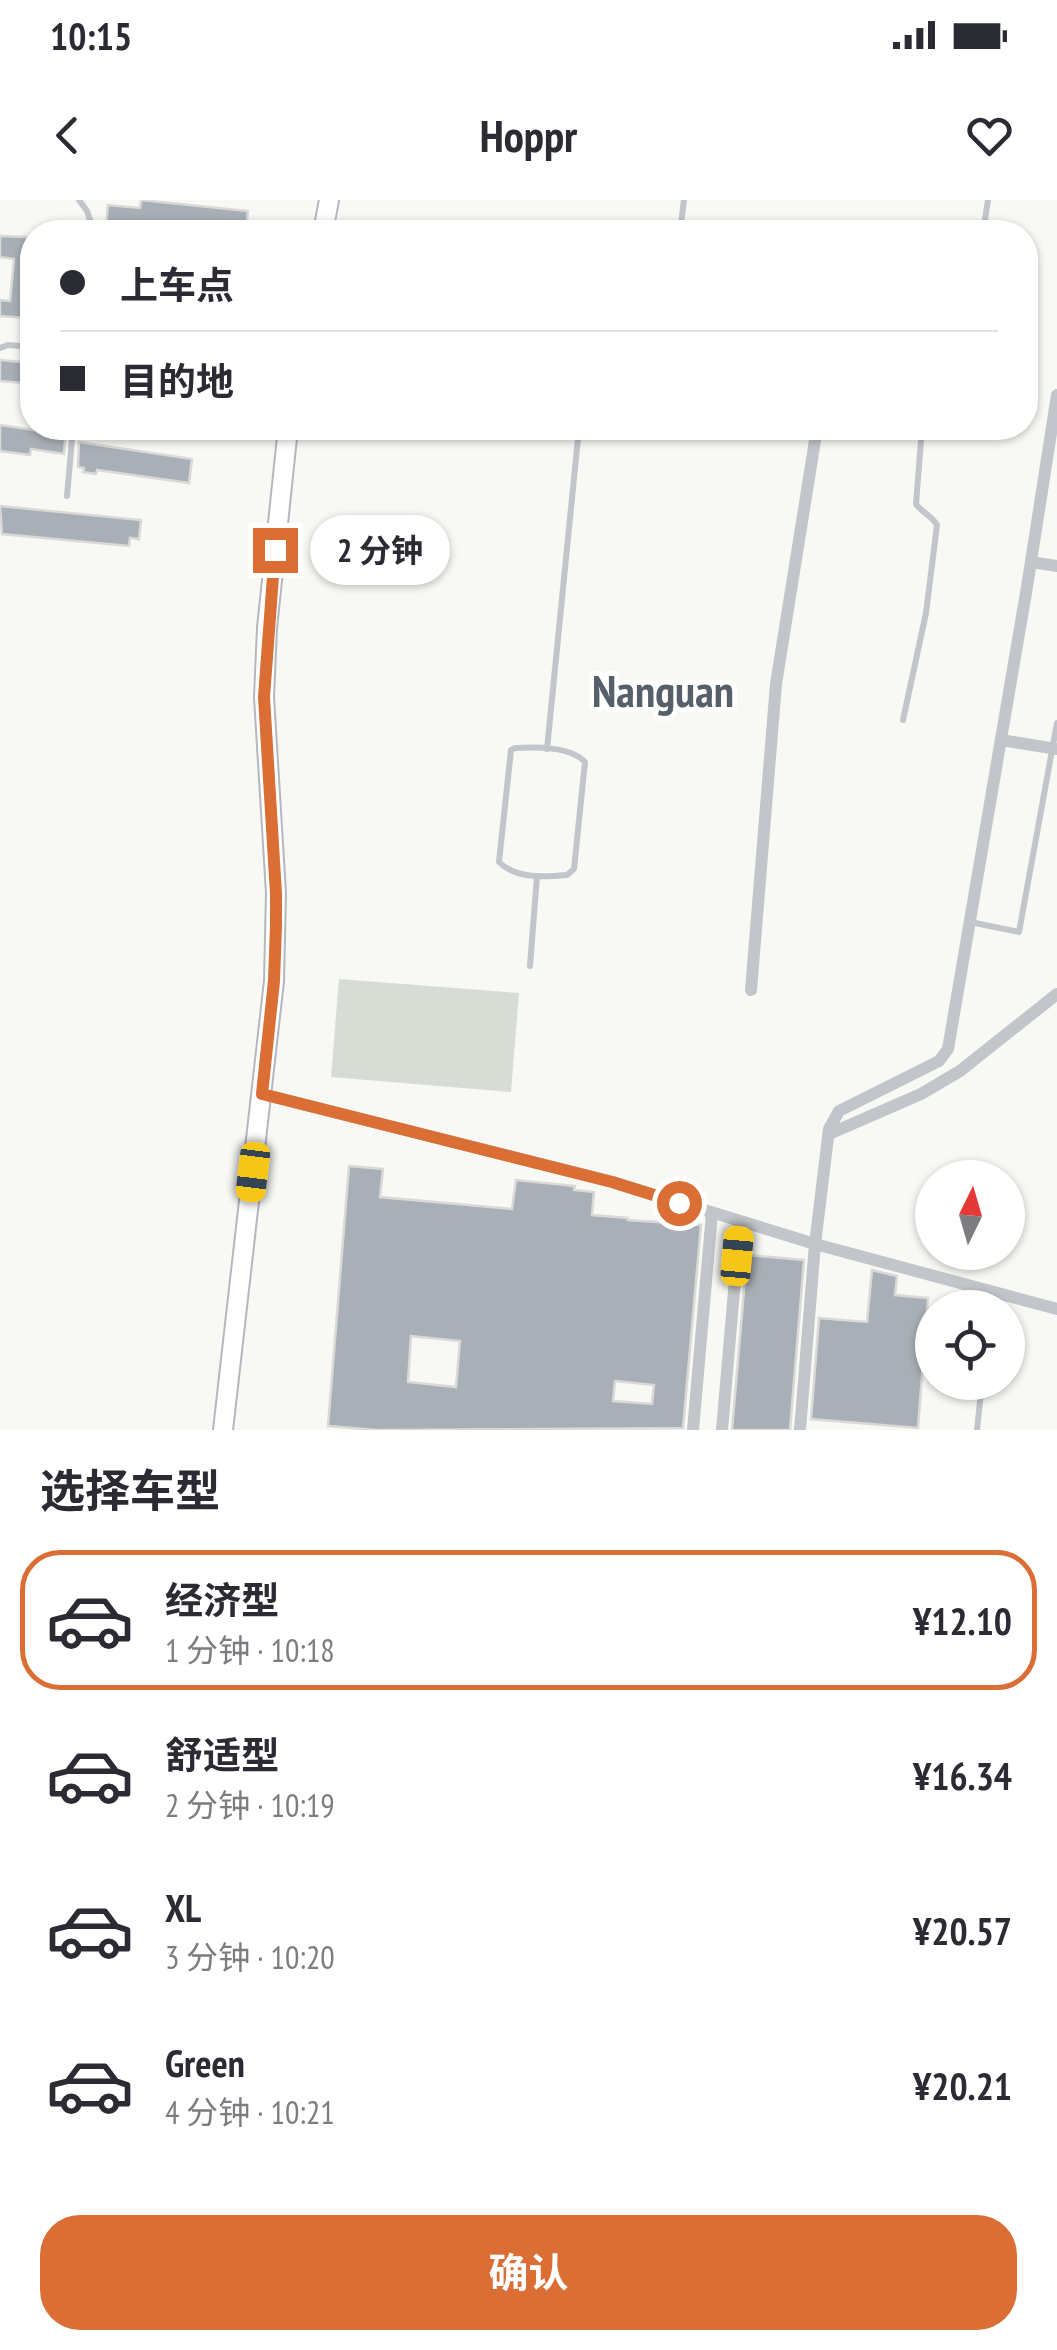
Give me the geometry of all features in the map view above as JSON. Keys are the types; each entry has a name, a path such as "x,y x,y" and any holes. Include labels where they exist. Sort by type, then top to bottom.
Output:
{"street":[{"path":"800,1430 815,1244 833,1120 839,1112 939,1061 948,1049 1057,396"},
{"path":"224,1430 274,981 276,894 265,662 287,440"},
{"path":"751,990 776,684 814,440"},
{"path":"1031,562 1057,566"},
{"path":"1001,740 1055,749"},
{"path":"829,1134 921,1094 960,1071 1057,994"},
{"path":"944,1056 960,1071"},
{"path":"262,1094 612,1182 815,1244 985,1290"},
{"path":"692,1430 712,1213"},
{"path":"722,1430 740,1222"},
{"path":"1025,1301 1057,1309"}],"lane":[{"path":"67,496 73,440"},
{"path":"547,748 579,440"},
{"path":"903,720 926,613 937,524 916,504 921,440"},
{"path":"970,922 1019,932 1057,723"},
{"path":"547,748 578,754 585,762 574,868 567,876 511,872 499,862 511,750 547,748"},
{"path":"530,966 536,876"},
{"path":"977,1430 980,1400"}],"shaded area":[{"path":"339,979 519,993 511,1092 331,1077"}],"building":[{"path":"141,200 248,211 247,220 106,220 108,205 140,208"},
{"path":"0,236 20,237 20,318 0,316 0,300 10,301 14,259 0,257"},
{"path":"0,360 20,362 20,383 0,381"},
{"path":"0,425 20,428 20,440 65,440 64,454 31,449 30,455 0,451"},
{"path":"79,442 192,459 189,483 97,470 96,474 83,472 84,468 78,467"},
{"path":"0,506 141,520 139,539 130,538 129,546 2,534"},
{"path":"349,1166 383,1169 380,1197 512,1209 516,1180 575,1186 574,1190 594,1192 592,1215 701,1225 683,1428 376,1430 328,1426","holes":["411,1336 460,1341 456,1387 408,1382","615,1381 654,1385 652,1404 613,1401"]},
{"path":"747,1255 804,1260 790,1430 732,1430"},
{"path":"872,1270 897,1276 895,1295 915,1297 918,1428 811,1419 819,1318 867,1322"}],"district":[{"name":"Nanguan","path":"663,690"}],"route":[{"path":"275,550 264,697 276,926 271,1023 262,1094 612,1182 679,1203"}]}
